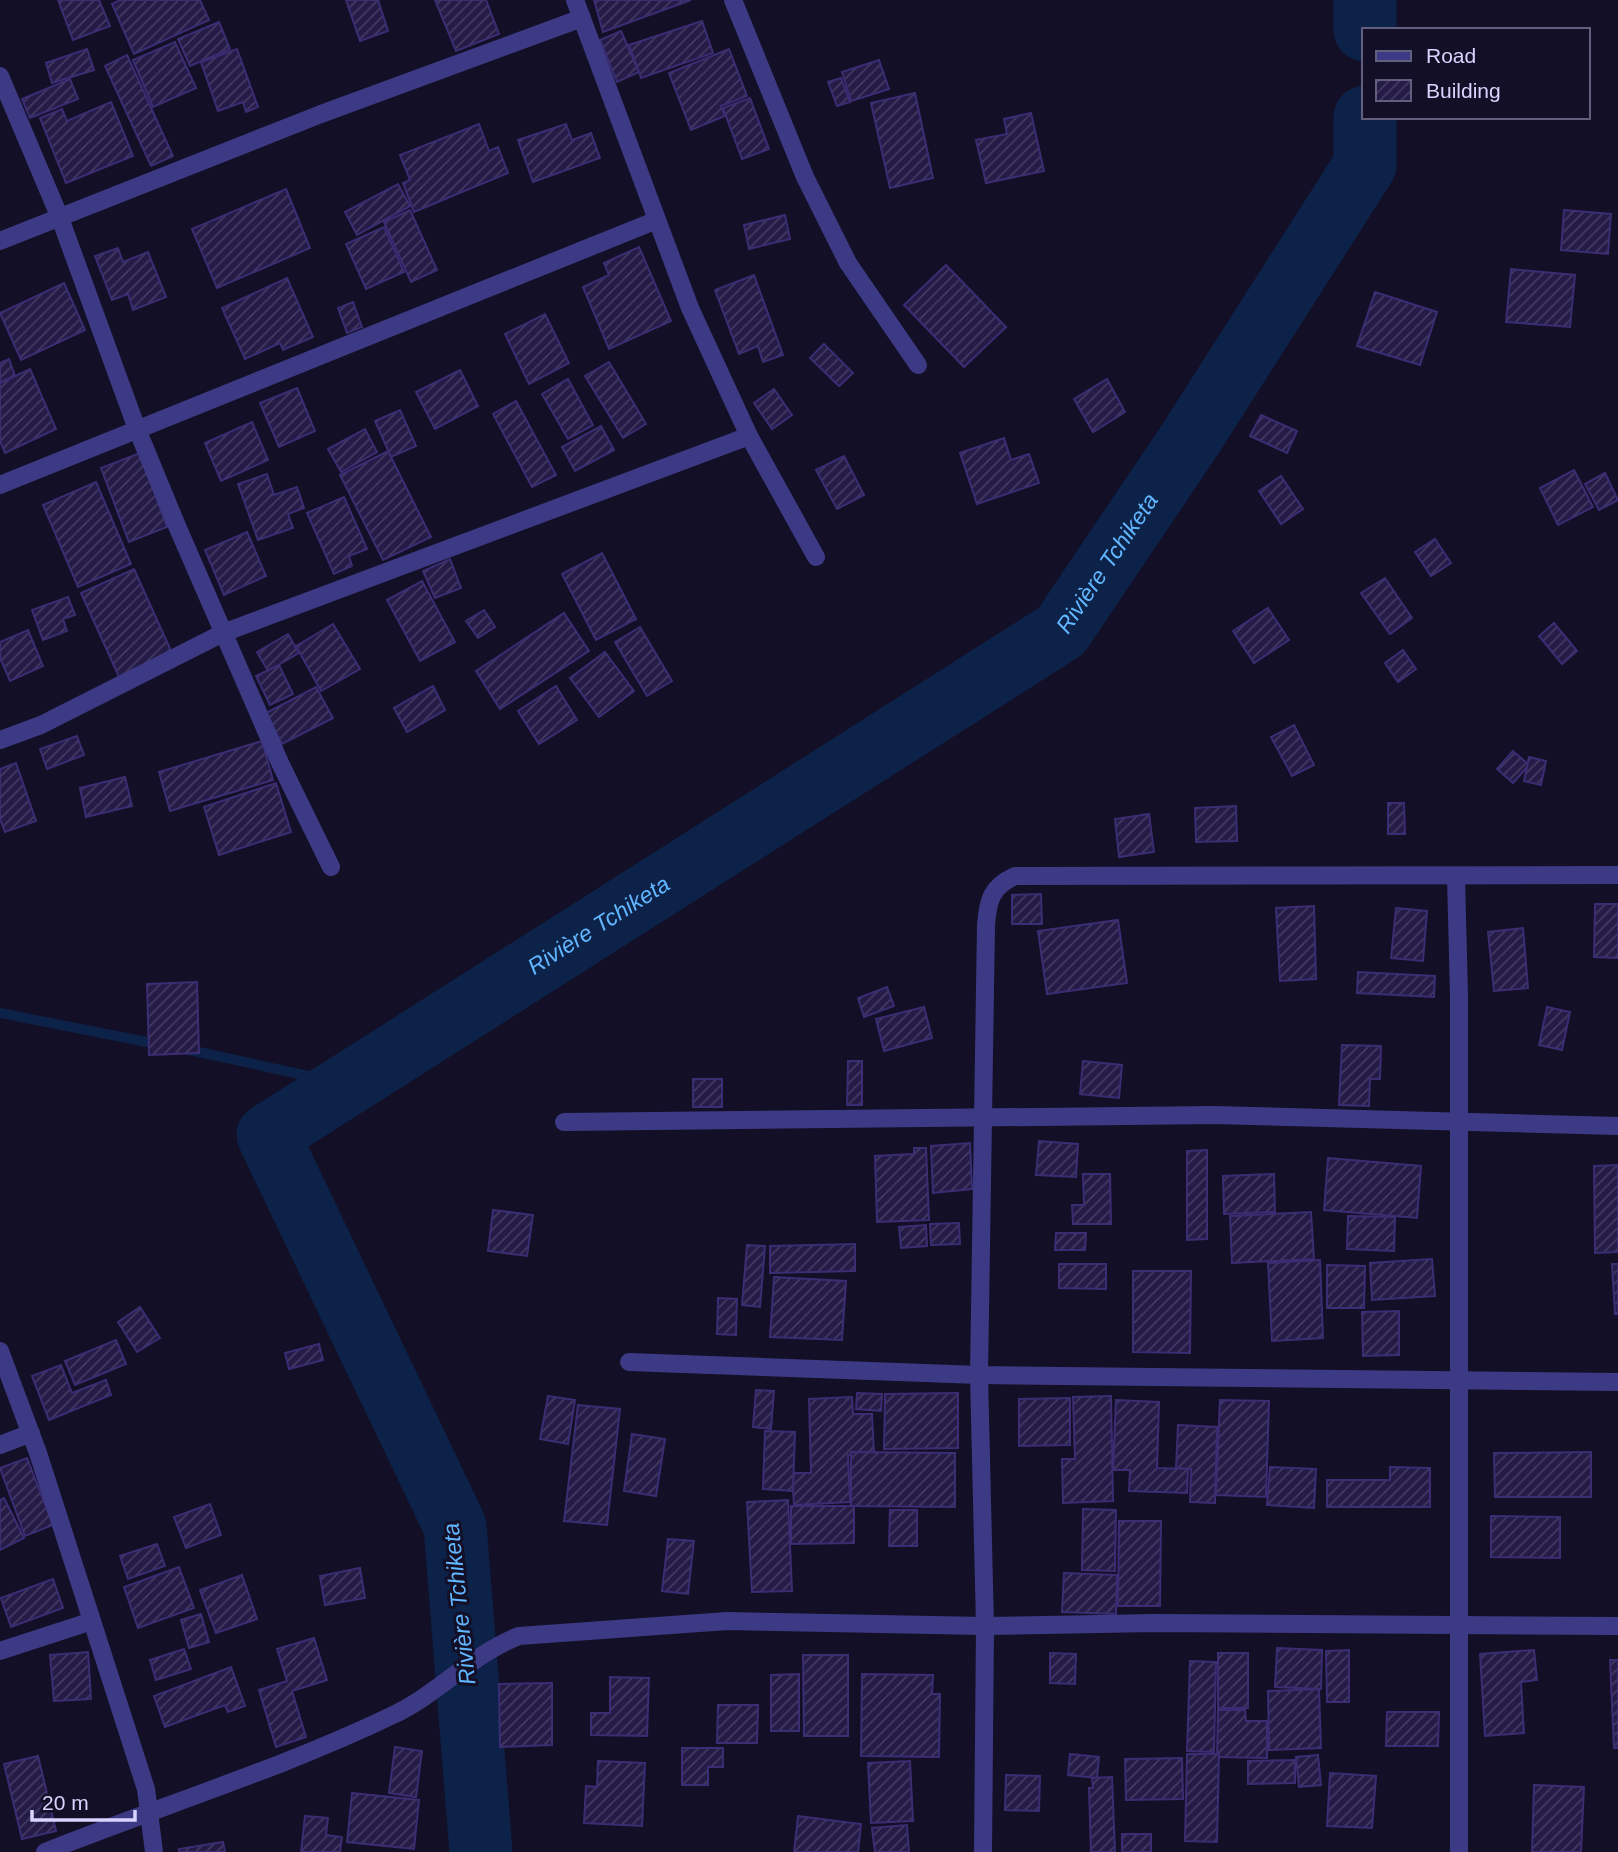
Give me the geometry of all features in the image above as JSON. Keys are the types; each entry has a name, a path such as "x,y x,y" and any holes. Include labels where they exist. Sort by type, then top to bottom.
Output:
{"street":[{"path":"575,0 690,308 749,436 816,557"},
{"path":"733,0 805,177 848,263 918,365"},
{"path":"0,241 321,114 582,18"},
{"path":"0,76 60,218 137,429 281,765 331,867"},
{"path":"0,485 657,220"},
{"path":"0,740 40,725 223,634 749,436"},
{"path":"983,1852 985,1626 979,1375 986,925 988,902 993,891 1003,881 1015,876 1618,875"},
{"path":"1456,877 1460,1124 1459,1852"},
{"path":"564,1122 1214,1115 1460,1124 1618,1126"},
{"path":"0,1351 31,1433 146,1789 154,1852"},
{"path":"629,1362 979,1375 1618,1382"},
{"path":"0,1445 31,1433"},
{"path":"0,1651 92,1621"},
{"path":"45,1852 323,1747 397,1714 494,1645 519,1636 727,1621 985,1626 1155,1623 1618,1626"}],"building":[{"path":"58,0 99,0 110,26 73,40"},
{"path":"120,0 200,0 209,20 134,54 112,4"},
{"path":"346,0 378,0 388,31 360,41"},
{"path":"435,0 486,0 499,34 456,51"},
{"path":"594,0 691,0 603,32"},
{"path":"702,21 713,53 641,78 629,45"},
{"path":"219,22 230,49 190,66 178,39"},
{"path":"621,31 639,72 617,82 600,40"},
{"path":"175,42 196,88 153,107 133,60"},
{"path":"87,49 94,70 52,83 46,63"},
{"path":"237,49 258,107 246,112 243,102 218,111 201,62"},
{"path":"729,49 747,96 721,106 725,116 691,130 669,73"},
{"path":"127,55 173,156 151,166 105,66"},
{"path":"879,60 889,89 851,101 842,72"},
{"path":"841,78 850,102 837,106 828,82"},
{"path":"70,79 78,99 30,118 22,99"},
{"path":"915,93 933,178 890,188 871,103"},
{"path":"750,98 769,149 742,159 723,108"},
{"path":"111,102 133,156 66,183 40,118 62,109 67,121"},
{"path":"1031,113 1044,171 986,183 976,140 1007,134 1004,119"},
{"path":"479,124 489,151 498,147 508,173 414,212 403,183 410,180 400,155"},
{"path":"566,124 572,140 591,133 600,158 533,182 518,140"},
{"path":"398,184 410,206 357,235 345,212"},
{"path":"286,189 310,248 217,288 192,229"},
{"path":"410,210 437,270 411,282 384,222"},
{"path":"1564,210 1611,214 1608,254 1561,250"},
{"path":"785,215 790,239 749,249 744,225"},
{"path":"384,227 404,272 366,289 346,244"},
{"path":"639,247 671,321 609,349 583,287 609,275 604,263"},
{"path":"118,248 123,262 148,252 166,297 133,310 128,294 112,300 95,256"},
{"path":"946,265 1006,327 964,367 904,305"},
{"path":"1511,269 1575,275 1570,327 1506,322"},
{"path":"754,275 783,355 763,362 758,346 739,354 715,290"},
{"path":"287,278 313,337 283,350 280,343 245,359 222,308"},
{"path":"64,283 85,330 21,360 0,313"},
{"path":"1375,292 1437,312 1420,365 1357,346"},
{"path":"353,302 362,327 347,333 338,308"},
{"path":"545,314 569,363 529,384 505,334"},
{"path":"824,344 853,373 839,386 810,358"},
{"path":"9,359 15,376 0,382 0,363"},
{"path":"609,362 646,424 623,438 585,376"},
{"path":"30,369 56,429 5,453 0,441 0,383"},
{"path":"460,370 478,406 435,429 416,392"},
{"path":"568,379 593,425 568,439 542,394"},
{"path":"1107,379 1125,412 1093,432 1074,399"},
{"path":"297,388 315,431 279,447 260,403"},
{"path":"774,389 792,415 772,429 754,403"},
{"path":"516,401 556,475 532,487 493,414"},
{"path":"400,410 416,446 391,457 375,421"},
{"path":"1261,415 1297,431 1287,453 1250,436"},
{"path":"252,422 268,460 221,481 205,443"},
{"path":"601,426 614,450 575,471 562,447"},
{"path":"365,429 377,452 341,472 328,449"},
{"path":"1004,438 1011,460 1029,454 1039,483 977,504 960,453"},
{"path":"388,451 431,537 383,560 340,475"},
{"path":"140,453 167,527 129,542 101,468"},
{"path":"844,456 864,495 837,509 816,470"},
{"path":"1574,470 1593,507 1558,525 1540,488"},
{"path":"1605,473 1618,500 1599,510 1585,484"},
{"path":"267,474 274,495 297,487 304,508 288,514 293,528 258,540 238,484"},
{"path":"1281,476 1303,509 1281,524 1259,491"},
{"path":"96,482 131,564 78,587 43,505"},
{"path":"344,497 367,549 349,556 352,566 334,574 307,513"},
{"path":"247,532 266,576 224,595 205,550"},
{"path":"1435,539 1451,563 1431,576 1415,552"},
{"path":"602,553 636,619 596,640 562,574"},
{"path":"450,559 461,588 435,598 423,571"},
{"path":"134,569 172,653 119,677 81,593"},
{"path":"1385,578 1412,618 1390,634 1361,593"},
{"path":"422,581 455,642 420,661 387,600"},
{"path":"68,597 75,615 63,619 67,631 43,640 32,610"},
{"path":"1268,608 1289,640 1254,663 1233,631"},
{"path":"484,610 495,627 478,638 466,621"},
{"path":"564,613 589,651 500,709 476,671"},
{"path":"1554,623 1577,651 1562,664 1539,636"},
{"path":"333,624 360,669 321,691 296,646"},
{"path":"640,627 672,681 647,696 615,642"},
{"path":"28,630 43,666 10,681 0,658 0,642"},
{"path":"288,634 299,653 268,671 257,652"},
{"path":"1403,650 1416,669 1398,682 1385,663"},
{"path":"605,652 634,691 599,717 570,678"},
{"path":"279,665 293,694 270,705 256,676"},
{"path":"433,686 445,710 407,732 394,708"},
{"path":"556,686 577,720 539,744 518,711"},
{"path":"316,687 333,718 282,744 266,713"},
{"path":"1294,725 1314,765 1292,776 1271,737"},
{"path":"77,736 84,755 47,769 40,749"},
{"path":"262,741 273,780 170,811 159,772"},
{"path":"1513,751 1529,765 1513,783 1497,769"},
{"path":"1529,757 1546,761 1541,785 1524,781"},
{"path":"16,763 36,821 5,832 0,819 0,769"},
{"path":"125,777 132,806 86,817 80,788"},
{"path":"276,783 291,832 219,855 204,807"},
{"path":"1388,803 1404,803 1405,834 1388,834"},
{"path":"1236,806 1237,841 1196,842 1195,808"},
{"path":"1149,814 1154,852 1119,857 1115,819"},
{"path":"1041,894 1042,924 1012,924 1012,895"},
{"path":"1595,904 1618,904 1618,958 1594,957"},
{"path":"1314,906 1316,979 1280,981 1276,908"},
{"path":"1396,908 1427,911 1423,961 1391,958"},
{"path":"1118,920 1127,983 1047,994 1038,931"},
{"path":"1523,928 1528,988 1494,991 1488,932"},
{"path":"1358,972 1435,976 1434,997 1357,993"},
{"path":"197,982 199,1053 149,1055 147,984"},
{"path":"887,987 894,1006 864,1017 858,998"},
{"path":"924,1007 932,1038 884,1051 876,1019"},
{"path":"1547,1007 1570,1012 1562,1050 1539,1045"},
{"path":"1342,1045 1381,1046 1380,1079 1370,1079 1369,1106 1339,1105"},
{"path":"848,1061 862,1061 862,1105 847,1105"},
{"path":"1083,1061 1122,1065 1119,1098 1080,1094"},
{"path":"693,1079 722,1079 722,1107 693,1107"},
{"path":"1039,1141 1078,1144 1076,1177 1036,1175"},
{"path":"970,1143 972,1189 933,1193 931,1146"},
{"path":"914,1148 926,1148 929,1220 877,1222 875,1156 914,1154"},
{"path":"1207,1150 1207,1239 1187,1240 1187,1151"},
{"path":"1328,1158 1421,1166 1417,1218 1324,1210"},
{"path":"1618,1165 1618,1252 1595,1253 1594,1166"},
{"path":"1083,1174 1110,1174 1111,1224 1073,1224 1072,1205 1084,1205"},
{"path":"1274,1174 1275,1212 1224,1214 1223,1176"},
{"path":"493,1210 533,1215 527,1256 488,1251"},
{"path":"1311,1212 1314,1259 1232,1263 1230,1216"},
{"path":"1348,1216 1395,1217 1394,1251 1347,1249"},
{"path":"959,1223 960,1244 931,1245 930,1224"},
{"path":"926,1225 927,1246 901,1248 899,1227"},
{"path":"1056,1233 1086,1233 1085,1250 1055,1250"},
{"path":"855,1244 855,1271 770,1273 770,1246"},
{"path":"747,1245 765,1246 760,1307 742,1305"},
{"path":"1432,1259 1435,1296 1372,1300 1370,1263"},
{"path":"1320,1260 1323,1338 1272,1341 1268,1263"},
{"path":"1059,1264 1106,1264 1106,1289 1059,1288"},
{"path":"1612,1264 1618,1264 1618,1314 1615,1314"},
{"path":"1327,1265 1365,1266 1364,1308 1327,1308"},
{"path":"1133,1271 1191,1271 1190,1353 1133,1352"},
{"path":"774,1277 846,1281 842,1340 770,1337"},
{"path":"718,1298 737,1299 736,1335 717,1334"},
{"path":"140,1307 160,1338 137,1352 118,1322"},
{"path":"1399,1311 1399,1355 1363,1356 1362,1312"},
{"path":"116,1340 126,1364 75,1385 65,1361"},
{"path":"319,1344 323,1360 289,1369 285,1353"},
{"path":"61,1365 72,1393 106,1380 111,1395 49,1420 32,1376"},
{"path":"756,1390 774,1391 771,1429 753,1427"},
{"path":"857,1393 882,1394 881,1411 856,1409"},
{"path":"958,1393 958,1448 884,1449 885,1394"},
{"path":"548,1396 575,1400 568,1444 540,1439"},
{"path":"1111,1396 1113,1501 1063,1503 1062,1459 1075,1459 1073,1397"},
{"path":"852,1397 853,1414 872,1414 874,1453 848,1455 850,1502 794,1505 792,1473 811,1473 809,1399"},
{"path":"1070,1398 1070,1445 1019,1446 1019,1399"},
{"path":"1116,1400 1159,1402 1157,1468 1188,1469 1187,1493 1129,1491 1130,1470 1113,1470"},
{"path":"1220,1400 1269,1401 1266,1497 1216,1495"},
{"path":"578,1405 620,1409 607,1525 564,1521"},
{"path":"1178,1425 1217,1427 1215,1503 1190,1502 1191,1469 1176,1468"},
{"path":"765,1431 795,1432 793,1491 763,1489"},
{"path":"632,1434 665,1439 656,1496 624,1491"},
{"path":"851,1452 955,1453 955,1507 851,1506"},
{"path":"1591,1452 1591,1497 1495,1497 1494,1453"},
{"path":"27,1458 53,1525 25,1536 0,1468"},
{"path":"1270,1467 1316,1469 1314,1508 1267,1505"},
{"path":"1390,1467 1430,1468 1430,1507 1327,1507 1327,1480 1390,1480"},
{"path":"4,1498 24,1538 0,1550 0,1500"},
{"path":"788,1500 792,1591 752,1592 747,1502"},
{"path":"210,1504 221,1535 186,1548 174,1517"},
{"path":"791,1506 854,1506 854,1543 791,1544"},
{"path":"1083,1509 1116,1510 1115,1571 1082,1570"},
{"path":"890,1510 917,1510 917,1546 889,1546"},
{"path":"1491,1516 1560,1517 1560,1558 1491,1557"},
{"path":"1119,1521 1161,1521 1160,1606 1118,1606"},
{"path":"668,1539 694,1541 688,1594 662,1591"},
{"path":"157,1544 165,1566 128,1579 120,1556"},
{"path":"179,1567 194,1608 138,1628 124,1587"},
{"path":"360,1568 365,1598 325,1605 320,1576"},
{"path":"1064,1573 1117,1575 1116,1614 1062,1612"},
{"path":"242,1575 257,1619 216,1633 200,1590"},
{"path":"53,1579 63,1608 11,1627 1,1598"},
{"path":"201,1614 209,1642 189,1648 181,1620"},
{"path":"314,1638 327,1680 292,1691 306,1737 276,1747 259,1690 287,1681 277,1649"},
{"path":"1277,1648 1322,1650 1321,1689 1275,1687"},
{"path":"184,1649 191,1669 156,1680 150,1660"},
{"path":"1349,1650 1349,1702 1327,1702 1326,1651"},
{"path":"1534,1650 1537,1680 1521,1682 1524,1733 1485,1736 1480,1654"},
{"path":"88,1652 91,1699 54,1701 50,1655"},
{"path":"1050,1653 1076,1654 1075,1684 1050,1683"},
{"path":"1218,1653 1248,1653 1248,1708 1218,1708"},
{"path":"803,1655 848,1655 848,1736 804,1736"},
{"path":"1610,1660 1618,1660 1618,1748 1614,1748"},
{"path":"1190,1661 1216,1662 1214,1752 1187,1751"},
{"path":"231,1667 245,1706 228,1712 225,1705 165,1727 154,1696"},
{"path":"799,1674 799,1731 771,1731 771,1675"},
{"path":"862,1674 933,1675 932,1694 940,1694 939,1757 861,1756"},
{"path":"610,1677 649,1678 647,1736 591,1735 591,1713 610,1713"},
{"path":"552,1683 552,1745 500,1747 499,1684"},
{"path":"1319,1689 1321,1748 1269,1750 1268,1691"},
{"path":"718,1705 758,1705 757,1743 717,1743"},
{"path":"1218,1710 1245,1710 1246,1721 1267,1721 1267,1758 1217,1757"},
{"path":"1387,1712 1439,1712 1438,1746 1386,1746"},
{"path":"395,1747 422,1751 416,1797 389,1793"},
{"path":"682,1748 723,1748 723,1767 708,1767 708,1785 682,1785"},
{"path":"1070,1754 1099,1757 1097,1778 1068,1775"},
{"path":"1187,1754 1219,1754 1217,1842 1185,1841"},
{"path":"1318,1755 1321,1785 1299,1787 1296,1757"},
{"path":"38,1756 56,1831 22,1839 4,1764"},
{"path":"1182,1758 1183,1799 1126,1800 1125,1759"},
{"path":"1295,1760 1295,1783 1248,1784 1248,1761"},
{"path":"598,1761 645,1763 642,1826 584,1823 586,1786 597,1787"},
{"path":"910,1761 913,1821 871,1823 868,1763"},
{"path":"1330,1773 1376,1776 1372,1828 1327,1826"},
{"path":"1006,1775 1040,1776 1039,1811 1005,1810"},
{"path":"1112,1777 1115,1852 1091,1852 1089,1788 1093,1788 1092,1778"},
{"path":"1534,1785 1584,1787 1581,1852 1532,1852"},
{"path":"352,1793 419,1800 414,1849 347,1842"},
{"path":"305,1816 328,1818 326,1835 342,1837 340,1852 301,1852"},
{"path":"798,1816 861,1824 858,1852 794,1852"},
{"path":"907,1825 909,1852 875,1852 872,1828"},
{"path":"1122,1834 1151,1834 1151,1852 1122,1852"},
{"path":"223,1842 225,1852 179,1852 179,1849"}],"waterway":[{"name":"Rivière Tchiketa","path":"1365,0 1365,28"},
{"name":"Rivière Tchiketa","path":"481,1852 455,1526 268,1135 1061,631 1191,438 1365,165 1365,119"},
{"path":"0,1013 162,1045"},
{"path":"185,1049 350,1085"}]}
